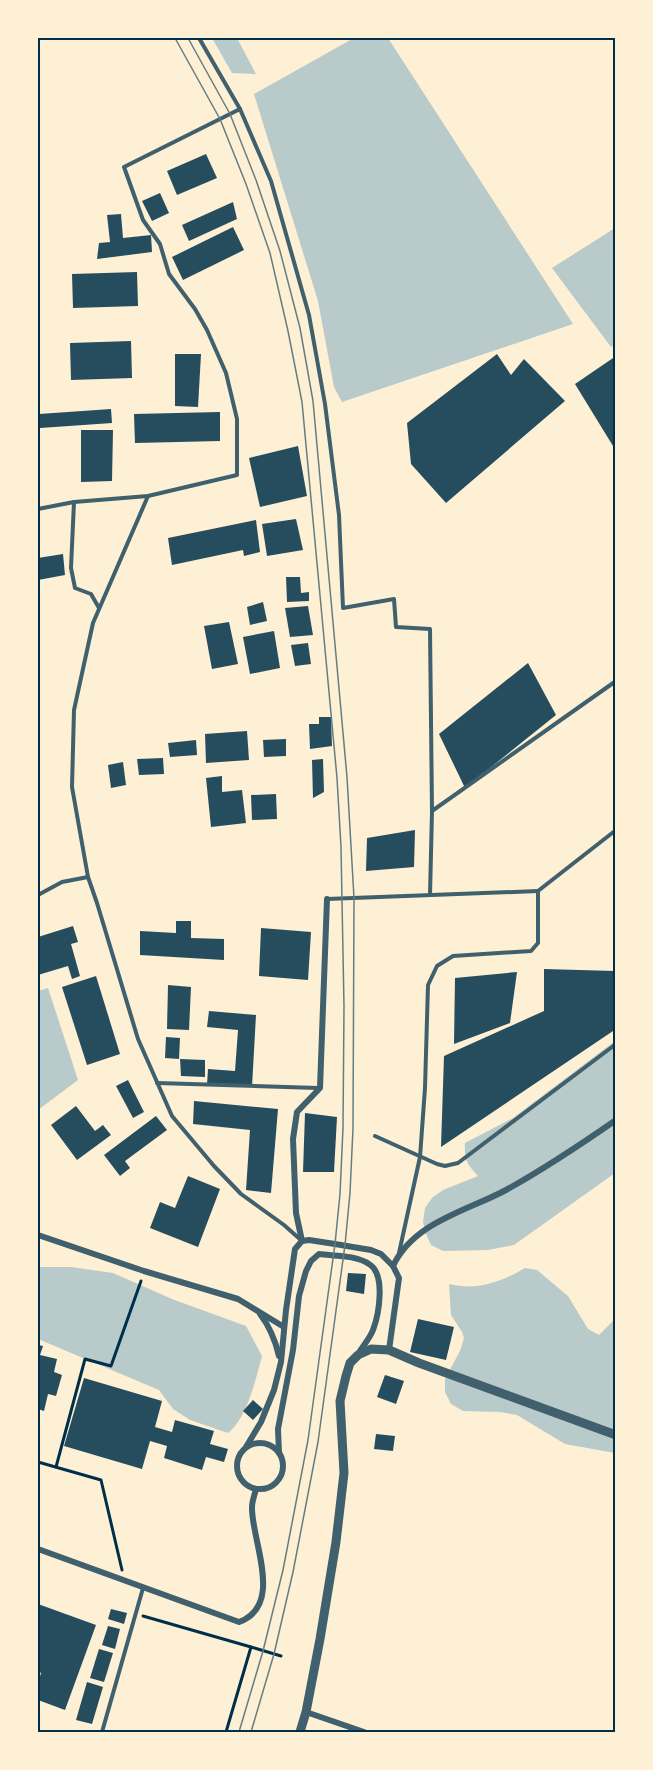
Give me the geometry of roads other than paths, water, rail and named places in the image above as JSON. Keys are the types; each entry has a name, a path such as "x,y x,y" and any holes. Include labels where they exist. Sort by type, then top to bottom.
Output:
{"street":[{"path":"303,1242 296,1213 293,1138 297,1112 320,1088 327,899"},
{"path":"393,1266 399,1254 418,1234 515,1185 569,1153 615,1120"},
{"path":"38,1235 144,1271 238,1299 284,1327"},
{"path":"246,1447 257,1442 265,1442 272,1445 279,1453 284,1464 283,1472 279,1479 267,1488 256,1489 244,1484 239,1478 236,1462 261,1422 274,1390 280,1362 295,1249 303,1242 309,1240 371,1250 381,1254 393,1266 399,1278 389,1350"},
{"path":"279,1453 278,1429 299,1296 306,1271 311,1261 319,1254 368,1262 378,1274 379,1300 373,1330 351,1363 340,1401 344,1473 331,1578 306,1712 300,1732"},
{"path":"255,1309 274,1336 280,1362"},
{"path":"358,1355 371,1349 389,1350 615,1435"},
{"path":"38,1549 239,1622 250,1618 261,1599 264,1580 252,1506 256,1489"},
{"path":"306,1712 364,1732"}],"lane":[{"path":"199,38 240,109 272,181 309,315 325,404 339,515 343,608 394,599 396,627 430,629 432,811 430,896"},
{"path":"38,509 74,502 148,496 237,475 237,419 226,373 195,309 169,274 160,244 143,220 124,167 240,109"},
{"path":"148,496 93,623 74,710 72,787 88,877 138,1039 172,1116 241,1194 284,1225 303,1242"},
{"path":"74,502 71,568 75,588 91,594 100,609"},
{"path":"432,811 615,681"},
{"path":"327,899 538,891 615,830"},
{"path":"38,895 62,882 88,877"},
{"path":"399,1254 420,1157 428,985 437,966 453,956 531,951 538,944 538,891"},
{"path":"375,1136 445,1166 458,1162 615,1044"},
{"path":"157,1083 320,1088"},
{"path":"102,1732 143,1588"}],"tram line":[{"path":"175,38 220,119 246,184 270,253 288,331 302,402 337,778 341,847 344,1007 343,1128 335,1244 308,1440 283,1570 263,1651 239,1732"},
{"path":"188,38 230,114 256,180 280,251 300,328 313,401 347,777 354,898 353,1128 345,1245 318,1442 293,1572 274,1654 251,1732"}]}
